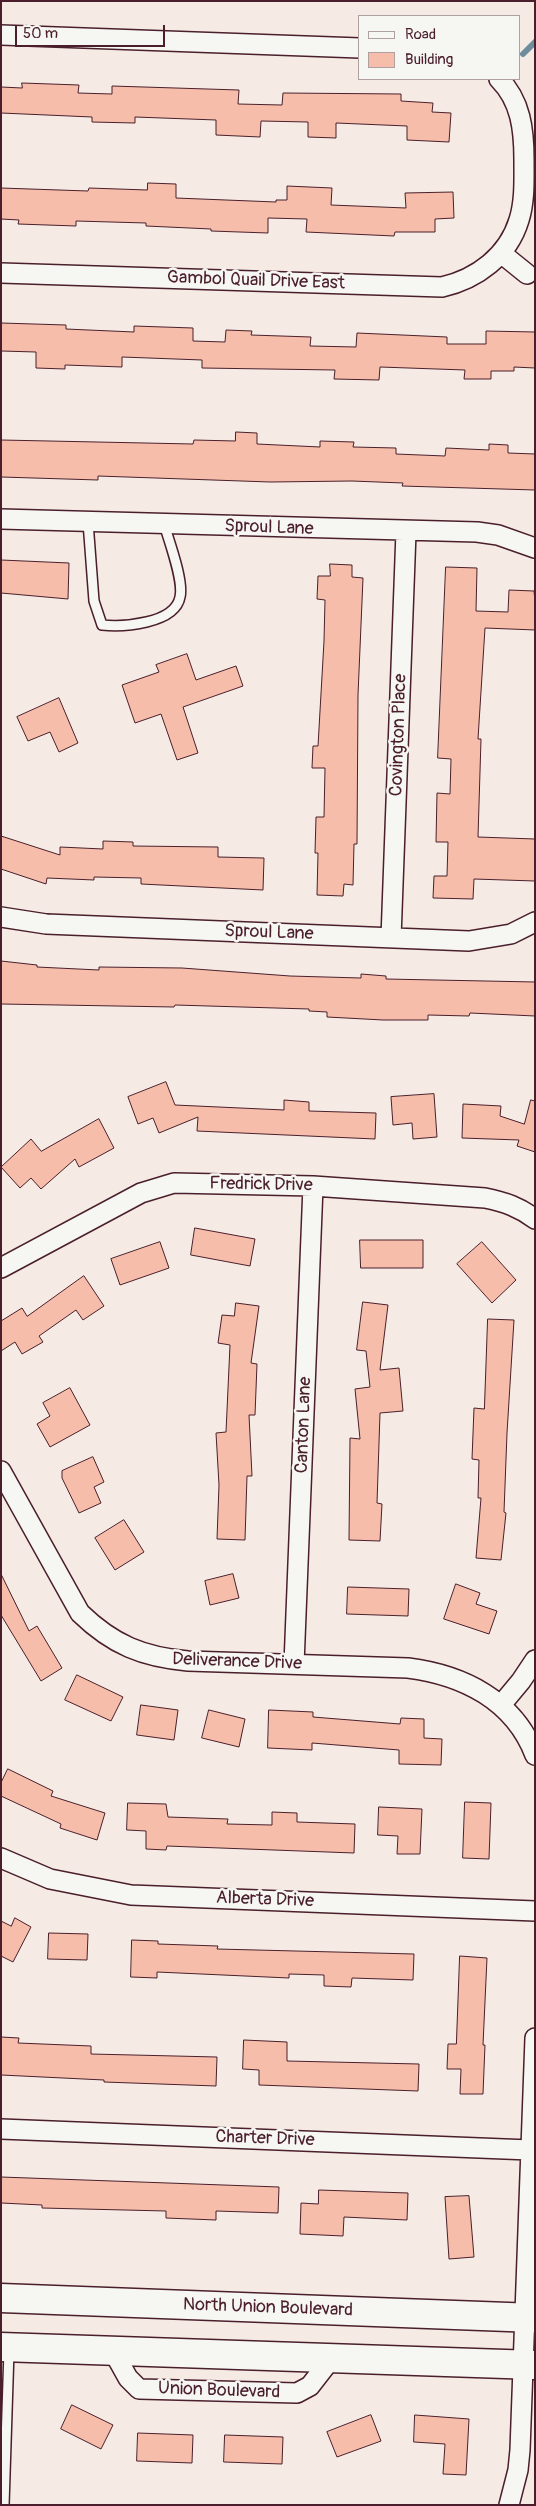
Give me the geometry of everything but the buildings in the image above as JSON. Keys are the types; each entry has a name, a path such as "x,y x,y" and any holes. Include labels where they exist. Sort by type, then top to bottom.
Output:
{"main road":[{"name":"North Union Boulevard","path":"1,2298 529,2318"},
{"path":"5,2347 528,2364"}],"street":[{"path":"1,35 358,48"},
{"name":"Gambol Quail Drive East","path":"1,273 442,287 462,282 477,274 501,253 519,221 524,171 522,120 511,96 500,80"},
{"path":"501,253 527,274"},
{"name":"Sproul Lane","path":"1,519 484,533 498,535 535,548"},
{"name":"Covington Place","path":"391,938 406,532"},
{"name":"Sproul Lane","path":"1,917 46,924 469,940 494,938 511,934 535,922"},
{"name":"Fredrick Drive","path":"1,1268 157,1186 191,1183 313,1186 486,1198 505,1202 522,1209 535,1218"},
{"name":"Canton Lane","path":"294,1664 313,1186"},
{"name":"Deliverance Drive","path":"1,1472 80,1613 97,1630 118,1643 161,1658 408,1668 430,1671 466,1683 484,1692 501,1705 518,1724 530,1742 535,1755"},
{"path":"501,1705 535,1660"},
{"name":"Alberta Drive","path":"1,1858 50,1879 131,1895 535,1911"},
{"path":"509,2505 518,2470 528,2364 530,2150 535,2038"},
{"name":"Charter Drive","path":"1,2128 530,2150"},
{"name":"Union Boulevard","path":"113,2350 128,2378 139,2389 298,2393 310,2386 331,2359"}],"lane":[{"path":"88,522 94,601 102,624 115,626 130,626 155,619 175,608 181,596 177,570 164,524"},
{"path":"4,2505 5,2347"}],"waterway":[{"path":"523,54 535,42"}]}
